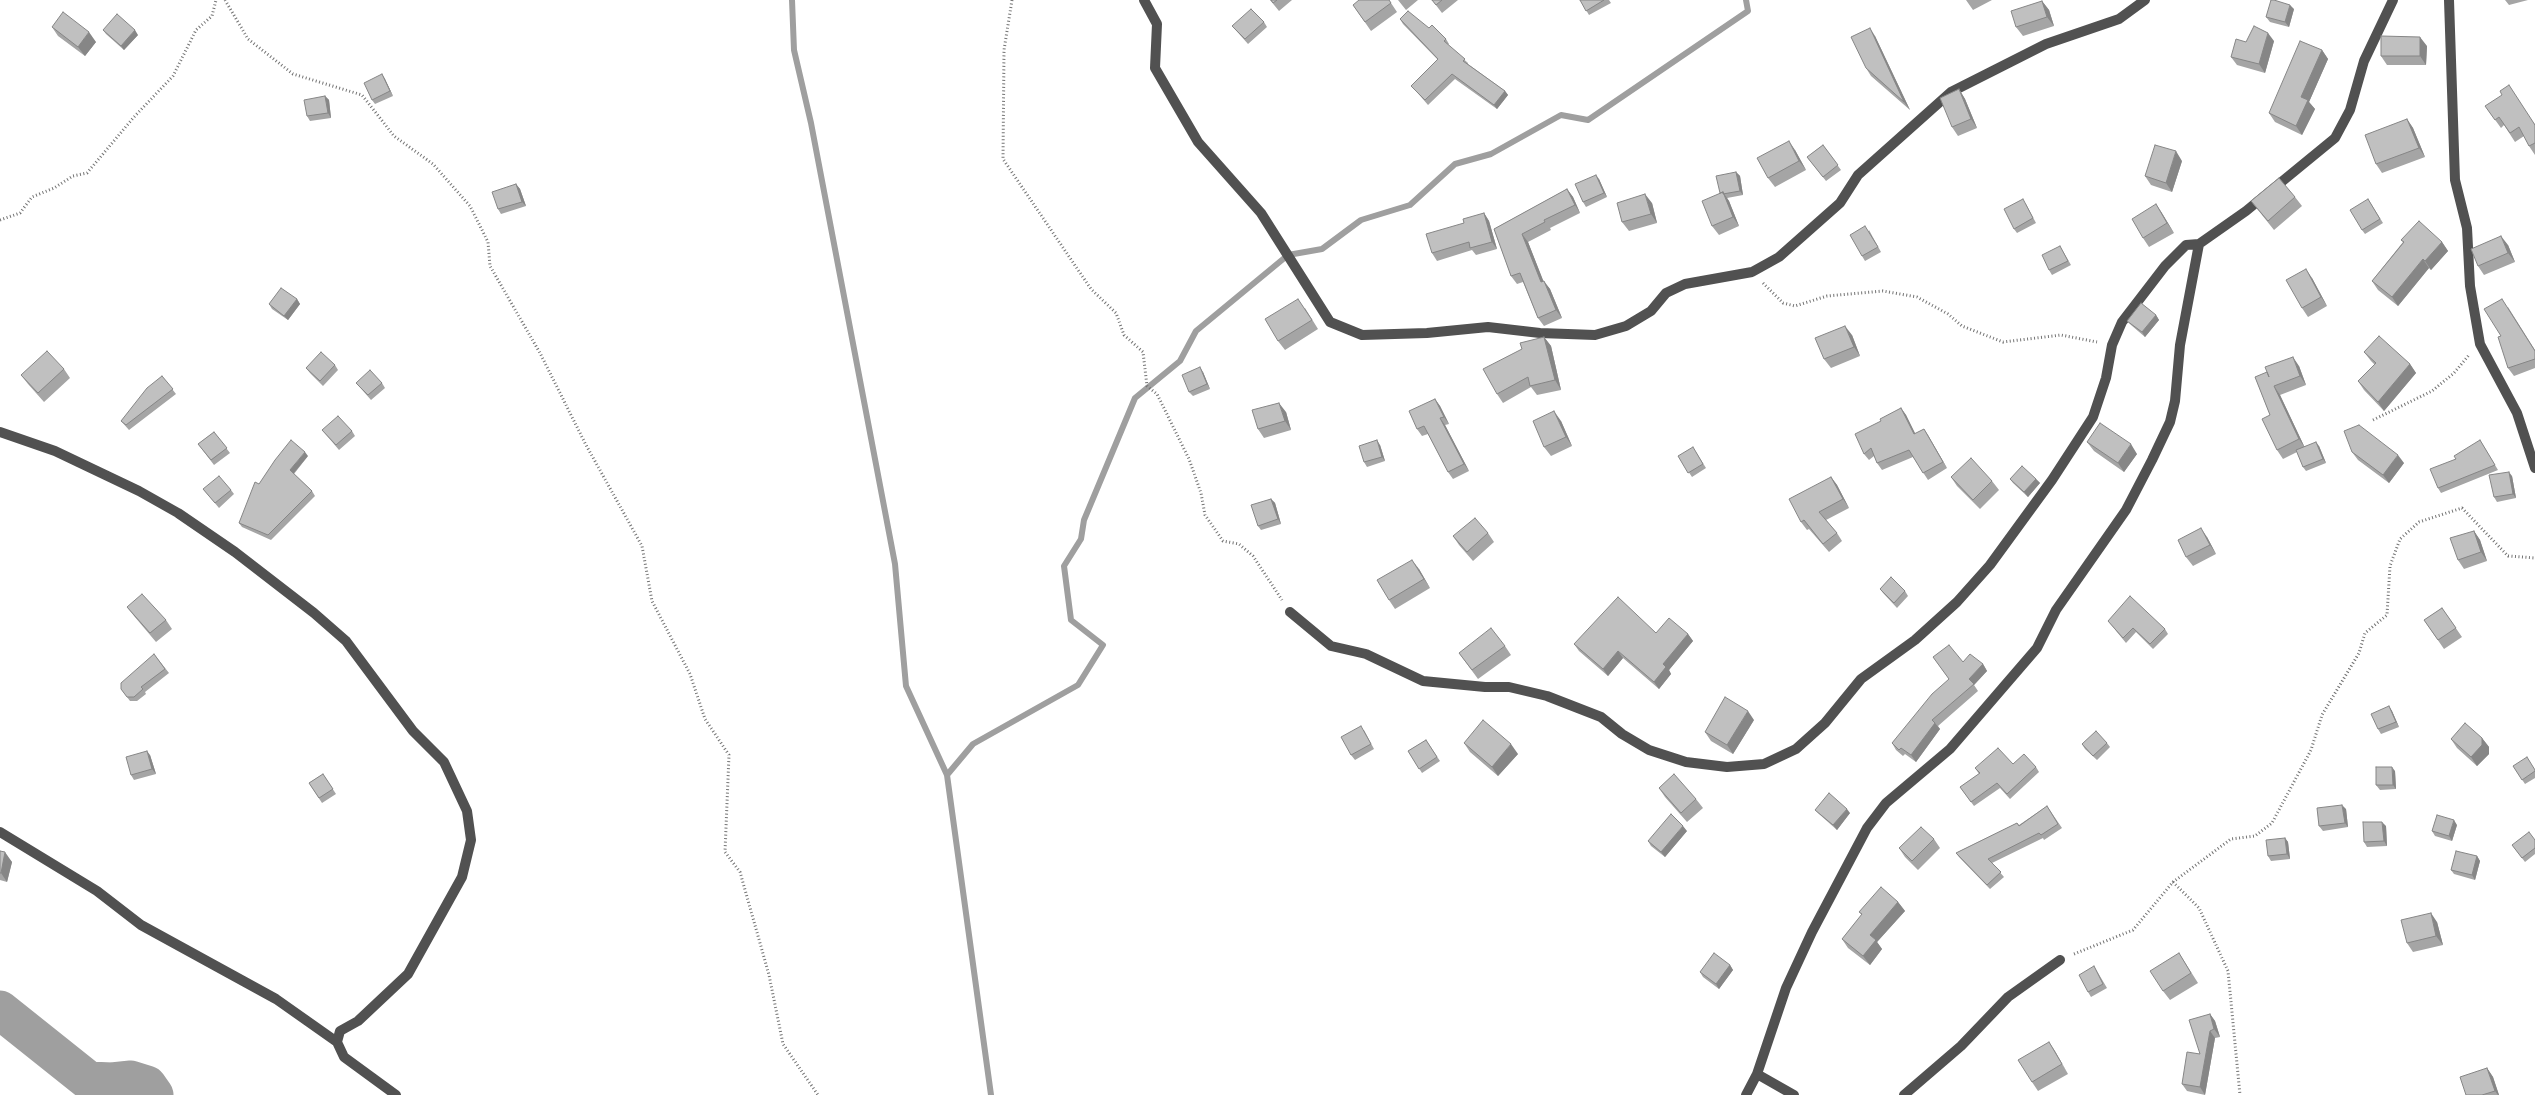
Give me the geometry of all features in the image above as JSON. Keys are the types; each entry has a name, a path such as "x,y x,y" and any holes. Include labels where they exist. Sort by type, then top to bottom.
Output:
{"street":[{"path":"1144,0 1157,24 1155,68 1198,142 1262,213 1330,322 1362,335 1427,334 1488,327 1540,334 1595,335 1626,326 1651,310 1666,293 1685,284 1752,272 1778,257 1840,203 1858,175 1951,92 2046,44 2119,19 2145,0"},
{"path":"1290,612 1331,646 1366,654 1423,681 1509,687 1547,696 1601,717 1622,734 1649,750 1686,762 1727,767 1764,764 1796,749 1825,723 1861,679 1915,640 1958,602 1990,564 2052,480 2093,418 2106,378 2112,345 2122,322 2165,266 2186,245 2199,244 2246,211 2335,138 2350,110 2364,61 2392,0"},
{"path":"2449,0 2455,180 2467,228 2470,286 2480,344 2517,413 2535,468"},
{"path":"1746,1095 1757,1074 1786,988 1812,932 1867,828 1886,803 1950,749 1979,718 2037,648 2056,610 2126,510 2170,422 2175,401 2180,345 2199,244"},
{"path":"0,432 55,451 139,492 178,513 235,552 314,613 346,641 413,731 444,762 467,811 471,840 462,877 408,974 358,1021 340,1031 337,1042"},
{"path":"0,832 97,891 141,925 276,999 337,1042 344,1057 396,1095"},
{"path":"1904,1095 1961,1046 2008,997 2060,960"},
{"path":"1757,1074 1794,1095"}],"path":[{"path":"0,220 20,213 32,197 54,188 74,176 87,173 173,76 196,30 212,16 216,0"},
{"path":"225,0 248,39 293,74 362,95 394,136 433,164 470,206 488,242 490,266 540,353 586,445 642,546 652,601 690,674 705,719 729,755 725,852 740,872 769,975 783,1044 818,1095"},
{"path":"1012,0 1004,50 1003,159 1091,289 1116,313 1124,335 1143,352 1147,386 1157,394 1189,458 1201,493 1205,515 1223,541 1239,544 1254,556 1290,612"},
{"path":"1752,272 1782,303 1795,306 1827,296 1883,291 1917,297 1948,314 1962,326 2003,342 2061,335 2112,345"},
{"path":"2373,420 2432,391 2454,373 2480,344"},
{"path":"2060,960 2133,930 2173,882 2231,839 2255,836 2272,823 2311,750 2322,715 2358,653 2365,633 2387,615 2390,566 2400,539 2419,522 2462,508 2508,556 2535,558"},
{"path":"2173,882 2199,908 2228,971 2240,1095"}],"building":[{"path":"1359,0 1389,0 1391,3 1365,22 1353,5"},
{"path":"1432,0 1442,0 1436,5"},
{"path":"1580,0 1604,0 1586,11"},
{"path":"2271,0 2290,5 2285,22 2266,17"},
{"path":"2042,1 2047,17 2016,27 2011,11"},
{"path":"1251,9 1264,22 1245,39 1232,26"},
{"path":"1408,11 1429,28 1432,25 1446,39 1444,41 1465,59 1463,61 1505,91 1494,105 1452,74 1425,100 1411,86 1438,59 1400,19"},
{"path":"63,12 89,32 78,47 52,27"},
{"path":"117,14 135,30 121,46 103,30"},
{"path":"2254,26 2268,33 2259,64 2231,57 2236,39 2246,42"},
{"path":"1870,28 1904,102 1866,68 1851,37"},
{"path":"2381,36 2420,37 2420,56 2381,56"},
{"path":"2300,41 2322,50 2301,97 2308,100 2296,126 2269,113"},
{"path":"382,74 390,91 372,100 364,83"},
{"path":"2509,85 2535,125 2535,143 2529,146 2519,127 2510,133 2499,117 2495,120 2485,106 2502,95 2500,91"},
{"path":"1959,89 1971,119 1952,127 1940,98"},
{"path":"325,96 328,113 307,116 304,100"},
{"path":"2407,119 2419,148 2376,164 2365,135"},
{"path":"1789,141 1799,161 1768,178 1757,158"},
{"path":"1823,145 1838,165 1823,177 1807,157"},
{"path":"2155,145 2176,151 2166,183 2145,176"},
{"path":"1736,172 1740,191 1720,193 1716,176"},
{"path":"1596,175 1604,193 1583,202 1575,184"},
{"path":"2279,178 2295,197 2268,221 2251,201"},
{"path":"516,184 522,202 498,209 492,192"},
{"path":"1567,189 1575,205 1544,220 1545,222 1522,234 1541,282 1544,281 1556,310 1538,318 1520,273 1511,276 1494,229"},
{"path":"1723,192 1733,217 1712,226 1702,201"},
{"path":"1645,194 1651,214 1622,222 1617,203"},
{"path":"2023,199 2033,218 2014,229 2004,209"},
{"path":"2368,199 2380,219 2362,230 2350,210"},
{"path":"2156,204 2167,223 2143,238 2132,219"},
{"path":"1484,213 1492,242 1470,248 1469,242 1432,253 1426,234 1464,223 1463,219"},
{"path":"2419,221 2442,242 2425,261 2423,259 2392,297 2372,281 2404,242 2401,240"},
{"path":"1865,226 1878,247 1862,256 1850,235"},
{"path":"2501,236 2508,253 2478,266 2471,249"},
{"path":"2060,246 2068,261 2049,270 2042,255"},
{"path":"2306,269 2321,297 2302,308 2286,280"},
{"path":"281,288 297,299 284,316 269,304"},
{"path":"1298,299 1312,320 1278,341 1265,319"},
{"path":"2502,299 2535,351 2535,359 2508,368 2498,337 2501,336 2484,309"},
{"path":"2141,303 2156,315 2142,332 2127,321"},
{"path":"1845,326 1854,347 1824,359 1815,338"},
{"path":"2379,336 2410,364 2378,402 2358,381 2376,363 2364,352"},
{"path":"1544,337 1555,380 1530,386 1528,377 1497,394 1483,369 1522,349 1520,343"},
{"path":"47,351 64,369 38,393 21,375"},
{"path":"321,352 335,365 320,381 306,368"},
{"path":"2293,357 2300,376 2274,386 2299,439 2277,450 2262,419 2270,415 2255,377 2267,372 2265,367"},
{"path":"1200,367 1207,384 1189,392 1182,375"},
{"path":"370,370 382,383 368,395 356,383"},
{"path":"162,376 173,389 126,425 121,421 147,388"},
{"path":"1435,399 1444,417 1440,418 1464,464 1448,472 1424,426 1417,429 1409,411"},
{"path":"1279,403 1285,421 1258,429 1252,410"},
{"path":"1901,408 1914,434 1924,429 1943,462 1923,473 1909,450 1877,463 1871,448 1864,454 1855,434"},
{"path":"1554,411 1566,437 1544,447 1533,421"},
{"path":"338,416 352,431 336,445 322,430"},
{"path":"2100,423 2131,444 2118,463 2087,442"},
{"path":"2359,425 2398,455 2383,475 2352,452 2344,431"},
{"path":"214,432 227,448 211,460 198,444"},
{"path":"291,440 305,452 290,470 312,491 268,535 239,523 255,482 259,484"},
{"path":"1377,440 1382,457 1364,462 1359,446"},
{"path":"2480,440 2495,465 2438,488 2430,469 2456,459 2454,456"},
{"path":"2316,442 2323,459 2303,467 2296,450"},
{"path":"1693,447 1703,464 1688,473 1678,456"},
{"path":"1971,458 1992,481 1973,500 1951,477"},
{"path":"2022,466 2036,479 2024,492 2010,479"},
{"path":"2509,472 2513,494 2494,497 2489,475"},
{"path":"219,476 231,490 215,503 203,489"},
{"path":"1831,477 1843,499 1819,512 1837,533 1823,544 1804,520 1801,522 1789,499"},
{"path":"1271,499 1278,519 1258,526 1251,505"},
{"path":"1475,518 1488,533 1467,552 1453,536"},
{"path":"2201,528 2210,545 2186,557 2178,540"},
{"path":"2474,531 2481,552 2458,560 2450,538"},
{"path":"1412,560 1424,579 1389,600 1377,580"},
{"path":"1891,577 1905,591 1894,603 1880,589"},
{"path":"142,594 166,620 150,633 127,607"},
{"path":"2130,596 2165,629 2150,644 2133,628 2123,638 2108,621"},
{"path":"1618,597 1656,633 1669,618 1688,634 1663,664 1666,667 1654,682 1618,651 1603,669 1574,644"},
{"path":"2442,608 2456,628 2438,640 2424,620"},
{"path":"1491,628 1505,646 1472,670 1459,653"},
{"path":"1949,645 1963,662 1970,654 1983,664 1969,679 1974,684 1932,720 1935,723 1911,755 1901,748 1899,750 1892,743 1932,694 1949,679 1933,657"},
{"path":"154,654 165,669 141,687 143,689 134,697 127,697 121,689 121,683"},
{"path":"1725,697 1748,711 1727,745 1705,732"},
{"path":"2389,706 2396,722 2378,729 2371,714"},
{"path":"1483,720 1511,744 1492,767 1464,743"},
{"path":"2465,723 2482,738 2482,745 2471,757 2451,739"},
{"path":"1361,726 1371,744 1351,755 1341,737"},
{"path":"2096,731 2107,743 2093,756 2082,744"},
{"path":"1426,740 1437,757 1419,769 1408,751"},
{"path":"1998,748 2013,764 2024,754 2036,767 2007,794 1997,783 1971,802 1960,787 1980,773 1975,768"},
{"path":"147,751 152,769 131,775 126,757"},
{"path":"2527,757 2535,771 2522,780 2513,766"},
{"path":"2376,767 2392,767 2393,785 2376,785"},
{"path":"323,774 333,789 319,798 309,783"},
{"path":"1674,774 1696,799 1681,813 1659,788"},
{"path":"1829,793 1847,809 1833,825 1815,810"},
{"path":"2342,805 2345,823 2319,826 2317,808"},
{"path":"2047,806 2058,824 2041,835 2039,833 1988,859 2001,872 1987,885 1956,853 2017,823 2019,826"},
{"path":"1671,814 1683,826 1661,852 1648,841"},
{"path":"2437,815 2454,820 2449,836 2432,831"},
{"path":"2363,822 2382,822 2384,841 2364,842"},
{"path":"1921,827 1934,839 1912,861 1899,848"},
{"path":"2529,832 2535,840 2535,848 2522,858 2512,845"},
{"path":"2285,838 2287,854 2268,856 2266,840"},
{"path":"0,851 5,852 1,873 0,873"},
{"path":"2456,851 2477,856 2472,875 2451,870"},
{"path":"1881,887 1898,902 1870,935 1876,940 1863,956 1842,939 1862,914 1859,912"},
{"path":"2431,913 2436,936 2407,943 2401,920"},
{"path":"1714,953 1730,965 1716,984 1700,972"},
{"path":"2179,953 2191,973 2163,991 2150,971"},
{"path":"2094,966 2103,984 2088,992 2079,975"},
{"path":"2210,1014 2214,1029 2210,1031 2200,1087 2182,1084 2187,1052 2200,1054 2189,1020"},
{"path":"2049,1042 2062,1064 2032,1082 2018,1060"},
{"path":"2487,1068 2495,1091 2482,1095 2466,1095 2460,1077"}],"waterway":[{"path":"792,0 794,50 811,123 895,564 906,686 947,775 991,1095"},
{"path":"947,775 973,744 1078,685 1103,645 1071,620 1064,566 1081,539 1084,520 1135,398 1180,361 1196,331 1288,255 1322,249 1361,220 1410,205 1455,164 1491,154 1561,115 1588,120 1748,11 1746,0"},
{"path":"0,1010 89,1081 112,1082 131,1080 147,1085 154,1095"}]}
